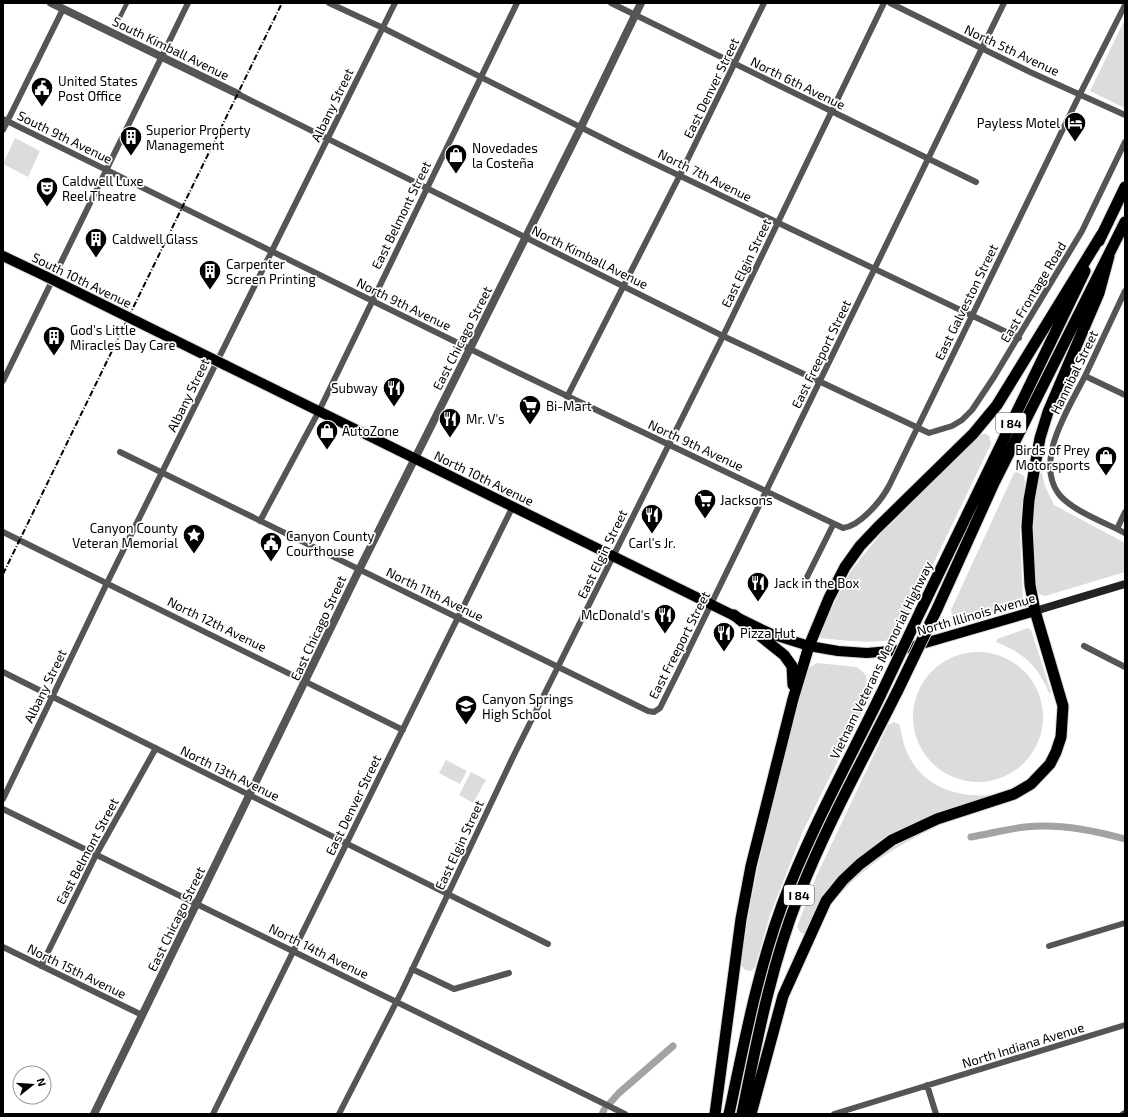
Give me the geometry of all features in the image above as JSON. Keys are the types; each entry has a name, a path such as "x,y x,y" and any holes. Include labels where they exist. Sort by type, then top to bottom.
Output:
{"highway":[{"name":"I 84","path":"1102,234 1125,187"},
{"name":"I 84","path":"742,1114 771,982 783,939 799,894 820,847 937,609 994,483 1125,222"},
{"name":"Vietnam Veterans Memorial Highway","path":"729,1114 754,1003 782,906 800,861 1102,234"},
{"path":"716,1114 746,892 793,699 809,646 829,598 845,567 860,546 968,439 997,405 1102,234"},
{"path":"751,1114 783,996 826,901 843,880 860,864 892,840 937,819 1014,794 1031,784 1050,764 1056,752 1061,737 1063,706 1035,611 1028,559 1027,526 1033,470 1048,412 1099,293 1109,256"},
{"path":"734,615 778,650 788,660 793,673 793,699"}],"main road":[{"name":"South 10th Avenue","path":"3,256 150,328"},
{"name":"North 10th Avenue","path":"150,328 774,635 809,646"},
{"name":"North Illinois Avenue","path":"809,646 852,652 901,650 1125,584"}],"street":[{"name":"South Kimball Avenue","path":"51,3 62,6 238,94"},
{"path":"117,23 127,3"},
{"path":"3,381 49,278 106,169 188,3"},
{"name":"North 7th Avenue","path":"329,3 383,28 778,223 1019,338"},
{"name":"Albany Street","path":"3,799 107,583 395,3"},
{"name":"East Belmont Street","path":"260,521 319,411 517,3"},
{"name":"North 6th Avenue","path":"611,3 976,182"},
{"name":"East Chicago Street","path":"94,1114 359,570 471,349 641,3"},
{"name":"East Denver Street","path":"567,397 736,64 764,3"},
{"name":"East Elgin Street","path":"339,1114 412,969 513,756 723,336 884,3"},
{"name":"North 5th Avenue","path":"890,3 982,49 1125,115"},
{"name":"East Freeport Street","path":"654,712 660,708 712,604 1004,3"},
{"path":"3,130 5,120 62,6"},
{"name":"East Galveston Street","path":"833,525 843,528 851,527 876,505 889,486 1080,94 1125,6"},
{"name":"North Kimball Avenue","path":"238,94 723,336 917,428 929,432 936,432"},
{"name":"South 9th Avenue","path":"5,120 182,206"},
{"name":"East Frontage Road","path":"936,432 952,426 972,410 1019,338 1082,231 1125,142"},
{"name":"North 9th Avenue","path":"182,206 567,397 833,525"},
{"name":"Hannibal Street","path":"1117,529 1063,500 1052,483 1050,464 1062,419 1085,376 1125,291"},
{"path":"1085,376 1125,395"},
{"name":"North 11th Avenue","path":"120,452 648,711 654,712"},
{"name":"East Denver Street","path":"213,1114 513,506"},
{"path":"1125,512 1117,529 1125,533"},
{"path":"806,580 833,525"},
{"name":"North 12th Avenue","path":"3,532 403,730"},
{"path":"1084,646 1125,667"},
{"name":"North 13th Avenue","path":"3,672 548,944"},
{"name":"East Belmont Street","path":"41,966 96,855 156,748"},
{"name":"North 14th Avenue","path":"3,809 625,1114"},
{"path":"1049,946 1125,923"},
{"name":"North 15th Avenue","path":"3,947 142,1015"},
{"path":"412,969 454,989 509,973"},
{"name":"North Indiana Avenue","path":"834,1114 1125,1025"},
{"path":"927,1085 936,1114"}],"shaded area":[{"path":"1125,19 1125,108 1090,91"},
{"path":"15,138 40,151 28,177 3,164"},
{"path":"981,434 986,434 989,436 991,444 909,614 893,628 899,636 897,639 869,642 820,638 819,633 850,572 882,532"},
{"path":"1017,472 1024,476 1025,482 1020,531 1023,602 954,625 951,610 1014,473"},
{"path":"1042,473 1045,486 1054,505 1125,543 1125,572 1045,596 1039,594 1035,586 1032,530 1037,474"},
{"path":"1028,628 1031,630 1051,692 1049,693 1040,675 1029,662 1015,651 996,642 997,639"},
{"path":"984,652 1009,659 1024,671 1036,686 1042,704 1042,730 1036,748 1024,763 1009,775 991,781 972,782 947,775 932,763 920,748 914,730 913,711 920,686 932,671 947,659 965,653"},
{"path":"817,663 857,667 866,675 869,698 803,831 770,915 755,967 751,971 745,970 740,964 752,894 768,824 802,685 809,668"},
{"path":"894,722 899,724 905,747 914,765 931,782 953,792 990,795 991,800 912,839 868,868 843,891 806,935 800,932 797,927 816,877 888,725"},
{"path":"446,760 467,771 460,784 439,773"},
{"path":"471,772 486,780 473,803 459,795"}],"waterway":[{"path":"971,837 1018,828 1050,826 1088,830 1125,839"},
{"path":"610,1103 619,1093 673,1046"},
{"path":"602,1114 604,1110"}],"railway":[{"path":"3,574 282,3"}],"place":[{"name":"United States Post Office","path":"42,108"},
{"name":"Payless Motel","path":"1075,142"},
{"name":"Superior Property Management","path":"131,156"},
{"name":"Novedades la Costeña","path":"456,174"},
{"name":"Caldwell Luxe Reel Theatre","path":"47,208"},
{"name":"Caldwell Glass","path":"96,258"},
{"name":"Carpenter Screen Printing","path":"210,290"},
{"name":"God's Little Miracles Day Care","path":"54,356"},
{"name":"Subway","path":"394,408"},
{"name":"Bi-Mart","path":"530,426"},
{"name":"Mr. V's","path":"450,438"},
{"name":"AutoZone","path":"327,450"},
{"name":"Birds of Prey Motorsports","path":"1106,476"},
{"name":"Jacksons","path":"705,520"},
{"name":"Carl's Jr.","path":"652,534"},
{"name":"Canyon County Veteran Memorial","path":"194,554"},
{"name":"Canyon County Courthouse","path":"271,562"},
{"name":"Jack in the Box","path":"758,602"},
{"name":"McDonald's","path":"665,634"},
{"name":"Pizza Hut","path":"724,652"},
{"name":"Canyon Springs High School","path":"466,726"}]}
